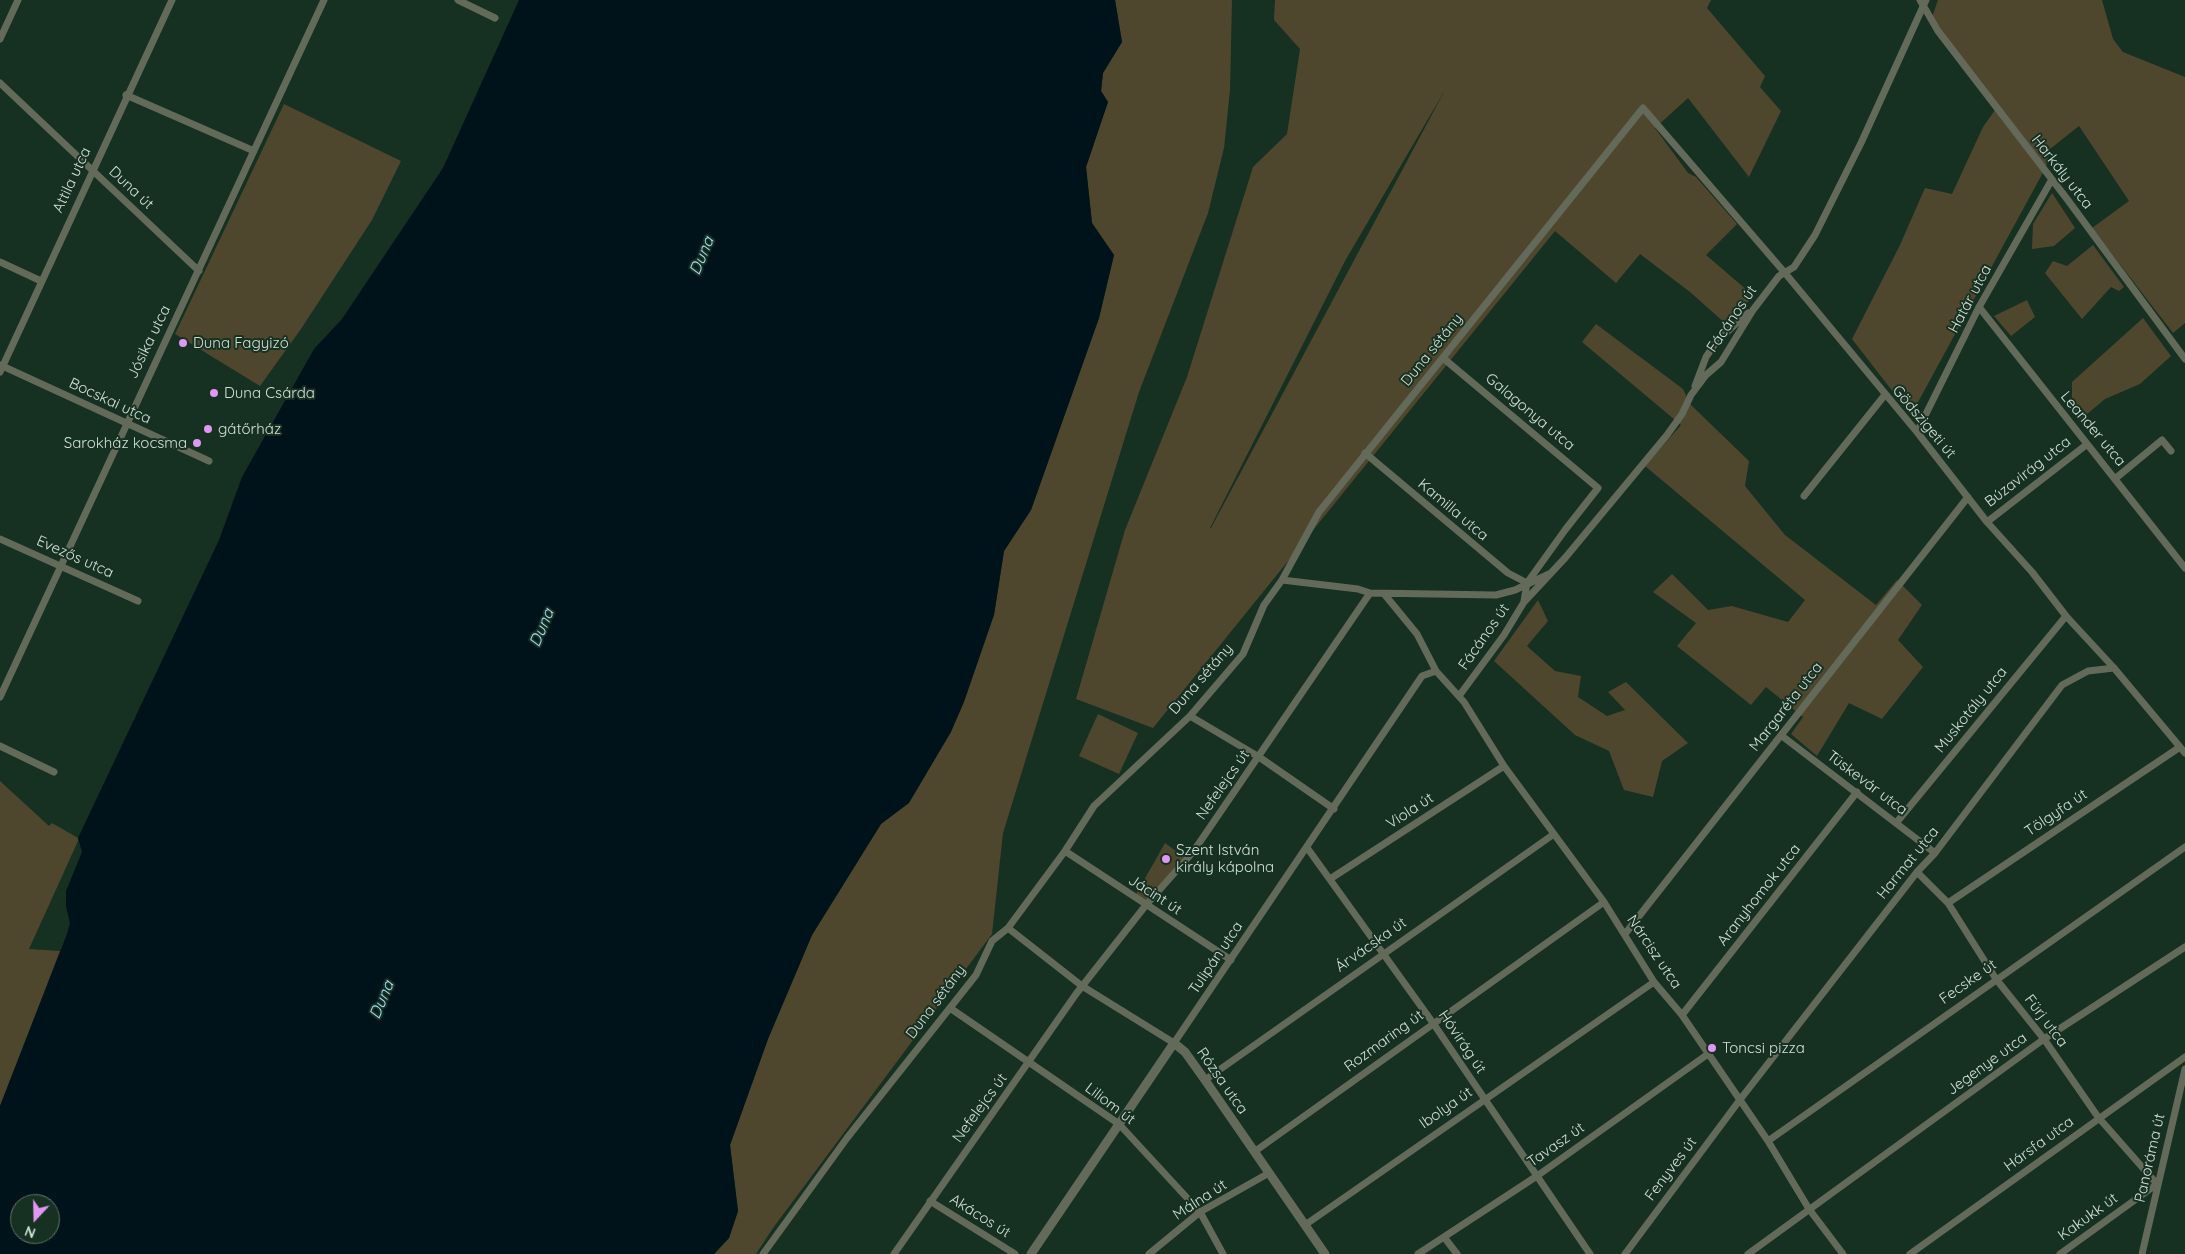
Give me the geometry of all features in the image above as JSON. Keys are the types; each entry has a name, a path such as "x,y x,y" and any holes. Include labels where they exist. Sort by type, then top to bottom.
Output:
{"street":[{"path":"0,39 18,0"},
{"name":"Attila utca","path":"1,368 172,0"},
{"name":"Jósika utca","path":"0,697 324,0"},
{"path":"458,0 495,18"},
{"name":"Harkály utca","path":"1923,2 1938,31 2185,359"},
{"name":"Fácános út","path":"1459,696 1504,635 1524,602 1667,435 1682,414 1691,395 1706,375 1721,362 1753,310 1778,276 1785,274 1794,267 1815,235 1884,94 1923,2"},
{"name":"Duna út","path":"0,83 199,271"},
{"path":"126,96 254,150"},
{"name":"Gödszigeti út","path":"1643,108 1785,274 1884,396 1917,432 1987,522 2032,572 2066,616 2114,668 2185,753"},
{"name":"Duna sétány","path":"763,1254 848,1138 976,975 992,941 1008,928 1065,852 1094,806 1190,716 1243,654 1264,605 1282,580 1319,512 1643,108"},
{"name":"Határ utca","path":"1917,432 1979,307 2051,180"},
{"path":"0,262 41,281"},
{"name":"Leander utca","path":"1979,307 2086,445 2116,478 2185,568"},
{"path":"1691,395 1706,357 1716,342 1753,310"},
{"name":"Galagonya utca","path":"1443,358 1525,424 1598,488 1564,530 1527,583"},
{"name":"Bocskai utca","path":"1,368 209,461"},
{"path":"1804,496 1884,396"},
{"path":"2116,478 2162,440 2171,451"},
{"name":"Búzavirág utca","path":"1987,522 2086,445"},
{"name":"Kamilla utca","path":"1366,453 1508,572 1527,583"},
{"name":"Margaréta utca","path":"1625,934 1782,736 1968,496"},
{"name":"Evezős utca","path":"0,539 138,601"},
{"path":"1282,580 1358,589 1385,595 1496,595 1549,574"},
{"path":"1524,602 1527,583"},
{"name":"Nefelejcs út","path":"894,1254 1082,986 1146,905 1193,852 1260,757 1370,593"},
{"name":"Nárcisz utca","path":"1385,595 1417,634 1436,671 1459,696 1504,766 1604,902 1654,982 1682,1015 1768,1141 1809,1209 1843,1254"},
{"name":"Muskotály utca","path":"1897,822 2066,616"},
{"name":"Harmat utca","path":"1739,1101 1917,872 1935,852 2062,685 2088,671 2114,668"},
{"name":"Tulipán utca","path":"1031,1254 1308,848 1422,676 1436,671"},
{"path":"1190,716 1260,757 1334,809"},
{"name":"Tüskevár utca","path":"1782,736 1935,852"},
{"path":"0,746 54,772"},
{"name":"Tölgyfa út","path":"1948,903 2180,747"},
{"name":"Viola út","path":"1330,879 1504,766"},
{"name":"Aranyhomok utca","path":"1682,1015 1857,792"},
{"name":"Árvácska út","path":"1205,1080 1554,834"},
{"name":"Fecske út","path":"1768,1141 2185,847"},
{"name":"Hóvirág út","path":"1308,848 1382,955 1433,1023 1590,1254"},
{"name":"Jácint út","path":"1065,852 1230,960"},
{"name":"Fürj utca","path":"1917,872 1948,903 1996,979 2044,1039 2098,1117 2157,1184"},
{"name":"Rozmaring út","path":"1254,1152 1604,902"},
{"name":"Rózsa utca","path":"1008,928 1082,986 1174,1043 1185,1052 1325,1254"},
{"name":"Jegenye utca","path":"1748,1254 2044,1039 2185,947"},
{"name":"Ibolya út","path":"1305,1225 1484,1098 1654,982"},
{"name":"Liliom út","path":"950,1008 1119,1124 1200,1212 1223,1254"},
{"name":"Tavasz út","path":"1418,1254 1537,1176 1708,1054"},
{"name":"Hársfa utca","path":"1910,1254 2098,1117 2185,1057"},
{"name":"Panoráma út","path":"2142,1254 2185,1069"},
{"name":"Fenyves út","path":"1625,1254 1739,1101"},
{"name":"Málna út","path":"1149,1254 1200,1212 1269,1174"},
{"name":"Kakukk út","path":"2060,1254 2157,1184"},
{"name":"Akácos út","path":"930,1201 1015,1254"},
{"path":"1444,1236 1457,1254"}],"shaded area":[{"path":"1115,0 1232,0 1230,90 1224,148 1208,213 1139,392 1003,833 992,934 773,1228 756,1254 714,1254 729,1238 738,1211 730,1145 768,1039 812,935 881,824 909,802 994,615 1004,551 1031,510 1099,318 1114,255 1092,223 1086,167 1108,102 1101,91 1103,73 1122,42"},
{"path":"1275,0 1711,0 1707,8 1765,76 1760,87 1781,111 1749,177 1688,98 1655,128 1688,173 1696,177 1737,224 1706,255 1755,297 1736,310 1726,324 1690,292 1640,254 1616,283 1555,231 1153,728 1076,699 1125,530 1187,377 1253,167 1287,134 1300,49 1274,20","holes":["1445,90 1211,528 1345,261"]},
{"path":"1938,0 2102,0 2113,39 2123,52 2185,77 2185,323 2173,333 2092,228 2129,201 2079,126 2050,149 2046,167 1911,415 1852,339 1899,247 1925,188 1952,194 1983,127 1995,110 1930,23"},
{"path":"284,104 401,161 372,220 301,329 260,386 175,334"},
{"path":"2052,193 2075,228 2054,246 2032,249 2033,224"},
{"path":"2093,245 2124,287 2119,291 2111,287 2082,319 2045,273 2053,261 2067,266"},
{"path":"2027,300 2035,317 2011,336 1994,316"},
{"path":"2143,318 2171,356 2140,384 2105,399 2080,420 2072,413 2072,382"},
{"path":"1596,324 1683,389 1690,404 1749,461 1745,486 1785,535 1876,605 1897,580 1922,605 1898,640 1923,667 1882,719 1849,703 1817,756 1791,734 1803,717 1766,687 1751,705 1677,646 1696,623 1653,592 1672,574 1708,610 1732,606 1788,622 1805,600 1645,466 1681,425 1582,342"},
{"path":"1538,600 1548,621 1527,646 1555,671 1581,676 1578,697 1607,716 1625,710 1608,692 1626,682 1688,743 1662,761 1653,797 1624,790 1609,751 1575,735 1494,661"},
{"path":"1098,714 1138,733 1119,774 1079,756"},
{"path":"0,781 49,826 52,823 78,838 78,841 29,949 60,951 0,1106"},
{"path":"1165,843 1184,857 1145,903 1135,896"}],"water":[{"name":"Duna","path":"519,0 1115,0 1122,42 1103,73 1101,91 1108,102 1086,167 1092,223 1114,255 1099,318 1031,510 1004,551 994,615 964,702 951,732 909,803 881,824 812,935 768,1039 730,1145 738,1211 729,1238 714,1254 0,1254 0,1106 67,934 70,923 66,906 66,891 82,852 78,838 219,540 242,477 314,349 342,319 443,168"}],"place":[{"name":"Duna Fagyizó","path":"183,343"},
{"name":"Duna Csárda","path":"214,393"},
{"name":"gátőrház","path":"208,429"},
{"name":"Sarokház kocsma","path":"197,443"},
{"name":"Szent István király kápolna","path":"1166,859"},
{"name":"Toncsi pizza","path":"1712,1048"}]}
